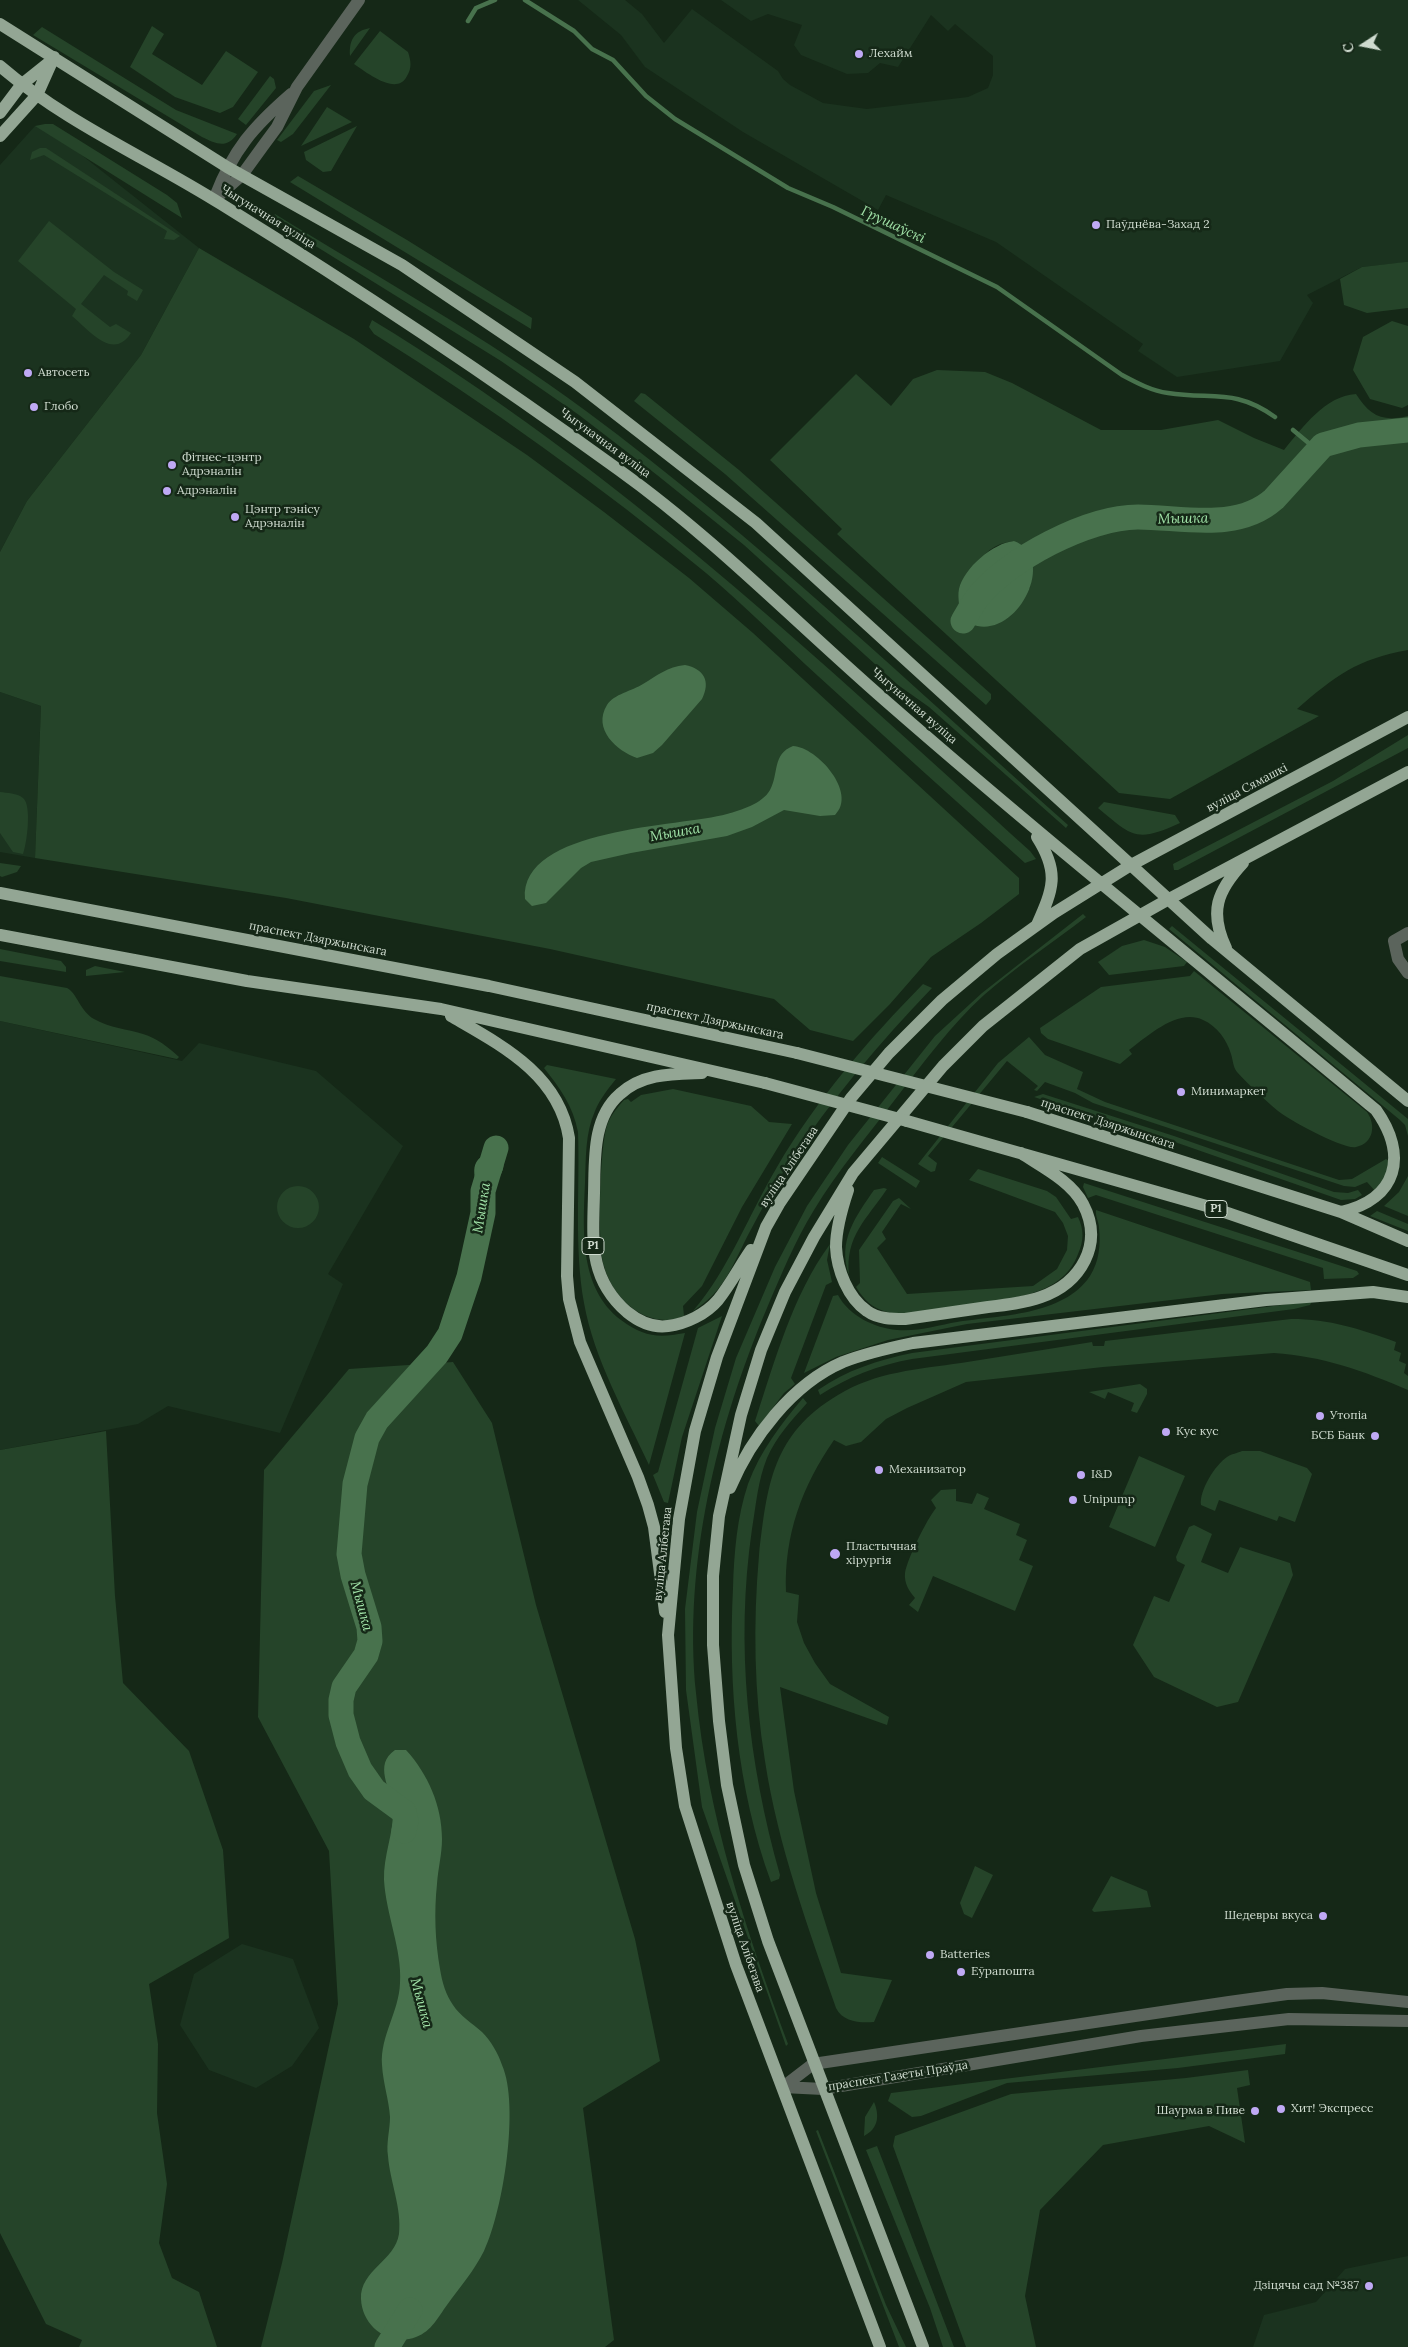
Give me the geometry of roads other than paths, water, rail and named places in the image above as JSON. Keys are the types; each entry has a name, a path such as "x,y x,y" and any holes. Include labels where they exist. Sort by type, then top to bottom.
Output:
{"main road":[{"name":"Чыгуначная вуліца","path":"0,24 242,175 402,265 575,382 756,523 1169,899 1227,950 1408,1101"},
{"path":"0,113 21,84 54,57"},
{"path":"0,136 37,95 54,57"},
{"name":"Чыгуначная вуліца","path":"0,66 21,84 66,114 214,199 372,298 483,372 646,489 737,564 890,705 1028,824 1387,1121 1398,1145 1399,1166 1395,1179 1388,1190 1375,1200 1362,1207 1341,1212"},
{"name":"вуліца Сямашкі","path":"1100,885 1131,865 1408,717"},
{"path":"1139,915 1408,772"},
{"path":"1028,824 1046,852 1052,867 1051,893 1037,926"},
{"path":"1227,950 1219,931 1217,904 1223,887 1249,856"},
{"name":"вуліца Алібегава","path":"880,2347 736,1965 685,1806 676,1748 668,1635 679,1519 695,1431 737,1300 766,1227 779,1204 851,1098 889,1054 942,1000 997,954 1100,885"},
{"name":"праспект Дзяржынскага","path":"0,893 489,986 797,1053 1027,1112 1341,1212 1408,1240"},
{"name":"вуліца Алібегава","path":"923,2347 813,2064 768,1941 744,1865 727,1785 718,1721 713,1645 713,1576 719,1516 742,1415 762,1350 785,1292 814,1237 854,1173 943,1066 983,1026 1080,949 1139,915"},
{"path":"0,935 246,981 441,1009 722,1072"},
{"path":"441,1009 513,1052 549,1090 560,1106 566,1122 569,1138 567,1276 569,1299 580,1342 638,1476 648,1505 658,1556 668,1635"},
{"name":"Р1","path":"766,1227 717,1301 691,1320 677,1325 650,1324 635,1318 608,1293 598,1270 593,1238 595,1142 607,1110 618,1095 644,1080 668,1074 722,1072 1000,1147 1210,1207 1408,1276"},
{"path":"854,1173 836,1246 841,1274 856,1299 867,1311 888,1319 905,1319 1020,1303 1041,1297 1068,1283 1079,1273 1087,1260 1091,1244 1091,1230 1083,1203 1057,1177 1021,1153"},
{"path":"719,1516 734,1479 750,1452 766,1427 787,1402 824,1373 860,1356 913,1343 1266,1300 1373,1292 1408,1297"}],"street":[{"name":"Чыгуначная вуліца","path":"242,175 277,127 298,87 359,0"},
{"name":"Чыгуначная вуліца","path":"227,166 263,118 298,87"},
{"path":"214,199 227,166"},
{"path":"214,199 242,175"},
{"path":"1408,933 1394,941 1398,959 1408,973"},
{"name":"праспект Газеты Праўда","path":"783,2087 813,2064 1287,1994 1354,1995 1408,2002"},
{"name":"праспект Газеты Праўда","path":"783,2087 823,2088 1141,2036 1289,2019 1408,2021"}],"water":[{"path":"1014,541 1028,551 1033,566 1031,584 1023,601 1011,616 995,625 977,626 958,616 959,589 967,573 980,558 997,546"},
{"path":"685,665 697,669 706,681 705,693 702,699 653,753 637,758 629,755 609,738 605,730 603,714 607,705 619,695 663,672"},
{"path":"793,746 803,748 813,754 832,773 842,795 841,806 835,815 820,816 784,810 752,827 727,836 591,862 581,868 546,903 532,906 525,899 530,875 548,857 574,844 606,834 727,814 757,803 770,790 782,754"},
{"path":"489,1147 500,1149 499,1156 502,1160 503,1168 493,1188 490,1208 483,1213 480,1210 474,1173 476,1162 487,1154"},
{"path":"395,1750 406,1750 421,1769 432,1791 439,1815 442,1845 436,1895 436,1926 438,1958 445,1988 456,2009 482,2032 496,2052 507,2083 509,2106 507,2158 503,2185 491,2233 484,2251 434,2323 422,2334 406,2339 387,2337 372,2326 366,2318 361,2299 362,2289 366,2280 391,2251 399,2234 399,2214 389,2166 387,2146 390,2117 382,2065 384,2044 399,1994 400,1983 399,1957 385,1893 384,1880 393,1809 384,1770 385,1763"}],"waterway":[{"name":"Грушаўскі","path":"468,21 476,8 495,0"},
{"name":"Грушаўскі","path":"525,0 574,31 592,49 613,60 646,96 675,119 788,188 833,207 997,287 1122,375 1162,392 1223,397 1248,402 1275,417"},
{"name":"Грушаўскі","path":"1293,430 1317,450"},
{"name":"Мышка","path":"963,621 977,598 1008,569 1028,555 1073,532 1096,524 1138,517 1209,520 1243,516 1259,509 1274,499 1323,445 1359,435 1408,430"},
{"name":"Мышка","path":"404,1831 406,1821 404,1812 374,1790 360,1770 348,1742 341,1715 341,1700 344,1687 366,1655 370,1641 369,1627 353,1575 349,1554 355,1484 367,1438 377,1420 437,1354 450,1334 469,1277 483,1213 483,1191 496,1148"},
{"name":"Мышка","path":"387,2347 410,2310"}],"place":[{"name":"Лехайм","path":"859,54"},
{"name":"Паўднёва-Захад 2","path":"1096,225"},
{"name":"Автосеть","path":"28,373"},
{"name":"Глобо","path":"34,407"},
{"name":"Фітнес-цэнтр Адрэналін","path":"172,465"},
{"name":"Адрэналін","path":"167,491"},
{"name":"Цэнтр тэнісу Адрэналін","path":"235,517"},
{"name":"Минимаркет","path":"1181,1092"},
{"name":"Утопiа","path":"1320,1416"},
{"name":"Кус кус","path":"1166,1432"},
{"name":"БСБ Банк","path":"1375,1436"},
{"name":"Механизатор","path":"879,1470"},
{"name":"I&D","path":"1081,1475"},
{"name":"Unipump","path":"1073,1500"},
{"name":"Пластычная хірургія","path":"835,1554"},
{"name":"Шедевры вкуса","path":"1323,1916"},
{"name":"Batteries","path":"930,1955"},
{"name":"Еўрапошта","path":"961,1972"},
{"name":"Хит! Экспресс","path":"1281,2109"},
{"name":"Шаурма в Пиве","path":"1255,2111"},
{"name":"Дзіцячы сад №387","path":"1369,2286"}]}
